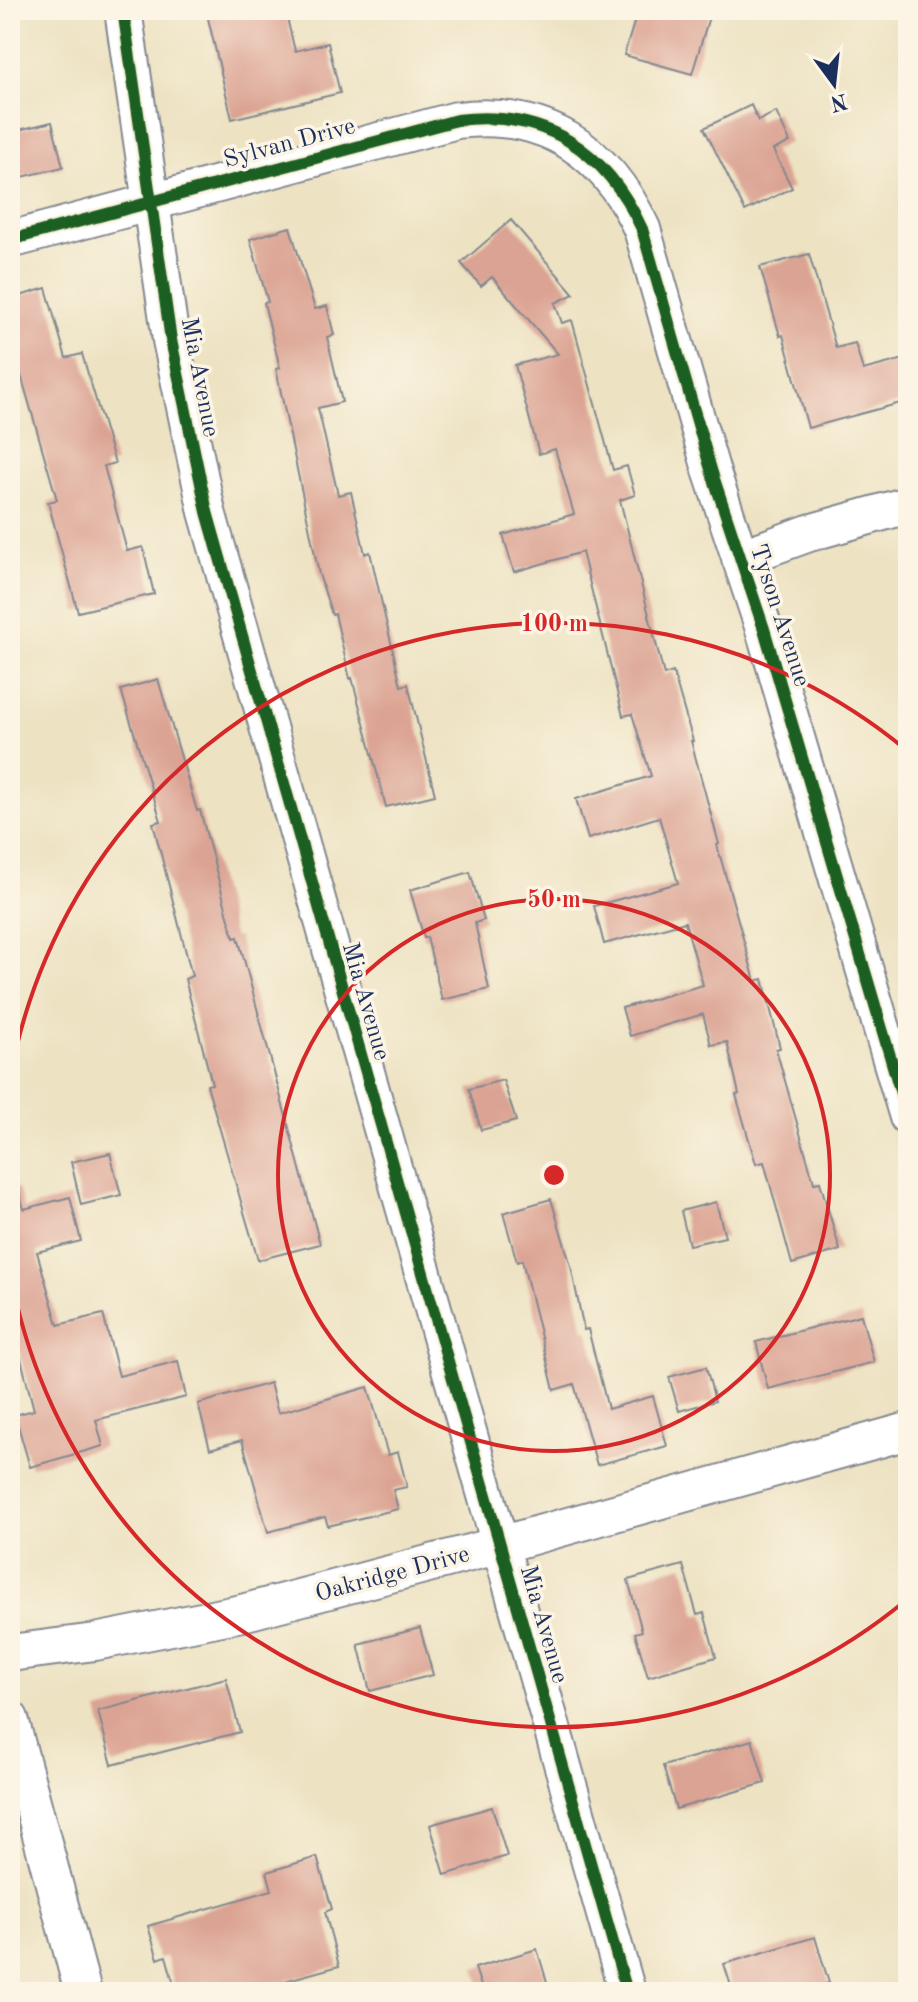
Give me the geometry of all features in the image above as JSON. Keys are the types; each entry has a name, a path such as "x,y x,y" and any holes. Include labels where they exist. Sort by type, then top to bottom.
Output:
{"street":[{"name":"Mia Avenue","path":"123,10 174,355 207,512 627,1992"},
{"name":"Sylvan Drive","path":"10,240 457,120 502,118 525,122 547,129 577,146"},
{"name":"Tyson Avenue","path":"577,146 602,166 618,185 642,229 712,473 897,1044 908,1117"},
{"path":"740,558 809,533 908,505"},
{"name":"Oakridge Drive","path":"10,1653 169,1630 242,1613 500,1545 908,1431"},
{"path":"10,1719 83,1992"}],"building":[{"path":"206,10 285,10 295,51 328,43 340,93 232,119"},
{"path":"638,10 711,10 692,74 624,55"},
{"path":"751,105 758,121 776,112 790,142 773,150 792,188 745,211 704,128"},
{"path":"52,122 63,167 10,180 10,132"},
{"path":"511,220 574,294 555,303 562,323 572,320 613,470 627,466 635,495 620,500 664,675 673,672 755,981 763,979 780,1048 776,1049 814,1183 820,1182 840,1250 792,1264 764,1162 756,1164 736,1095 739,1094 727,1042 711,1045 703,1014 630,1036 622,1008 703,985 685,922 604,944 594,906 678,883 659,817 588,839 576,799 651,776 632,714 623,716 582,552 514,572 503,535 574,514 555,449 539,454 515,365 558,354 492,277 481,286 461,263"},
{"path":"290,227 315,309 327,306 334,335 327,337 342,402 318,408 338,495 351,492 365,554 370,552 401,686 408,684 435,795 386,807 335,614 332,615 319,574 276,369 280,368 264,303 268,302 250,239"},
{"path":"809,254 836,348 855,343 863,370 908,358 908,401 808,428 783,335 780,336 760,267"},
{"path":"46,288 66,358 82,354 115,463 104,466 127,551 143,547 154,594 78,612 48,502 57,500 10,337 10,299"},
{"path":"158,679 197,811 200,810 234,938 238,937 320,1244 258,1260 207,1085 212,1084 185,979 192,976 153,823 161,821 121,690"},
{"path":"470,872 484,920 475,923 489,989 442,1000 427,937 424,938 410,890"},
{"path":"503,1080 516,1121 481,1130 469,1089"},
{"path":"110,1153 121,1195 81,1205 71,1162"},
{"path":"18,1188 24,1209 70,1197 81,1241 37,1252 58,1325 103,1314 119,1376 178,1361 186,1397 96,1420 103,1446 30,1467 15,1415 34,1410 10,1316 10,1189"},
{"path":"551,1199 571,1266 584,1330 588,1329 608,1409 653,1396 667,1446 597,1465 574,1384 554,1390 522,1260 517,1262 503,1213"},
{"path":"716,1202 725,1237 689,1245 681,1211"},
{"path":"861,1315 874,1362 768,1389 756,1342"},
{"path":"706,1367 715,1401 679,1411 669,1377"},
{"path":"270,1383 278,1413 368,1387 388,1455 398,1452 407,1487 393,1490 398,1509 328,1526 325,1517 268,1532 242,1440 210,1449 198,1404"},
{"path":"683,1565 697,1615 704,1613 716,1657 648,1677 635,1633 642,1631 628,1580"},
{"path":"420,1628 433,1675 370,1691 358,1644"},
{"path":"226,1678 240,1732 112,1765 98,1711"},
{"path":"752,1740 765,1783 676,1809 663,1766"},
{"path":"492,1807 507,1856 445,1875 430,1825"},
{"path":"317,1857 332,1909 325,1912 339,1966 245,1992 176,1992 166,1956 158,1959 148,1926 272,1890 267,1872"},
{"path":"815,1937 829,1983 797,1992 733,1992 724,1964"},
{"path":"537,1949 550,1992 483,1992 475,1968"}],"cycle path":[{"path":"123,10 171,340 207,512 627,1992"},
{"path":"10,240 457,120 488,118 518,121 569,141 591,157 610,177 642,229 712,473 764,629 908,1117"}]}
